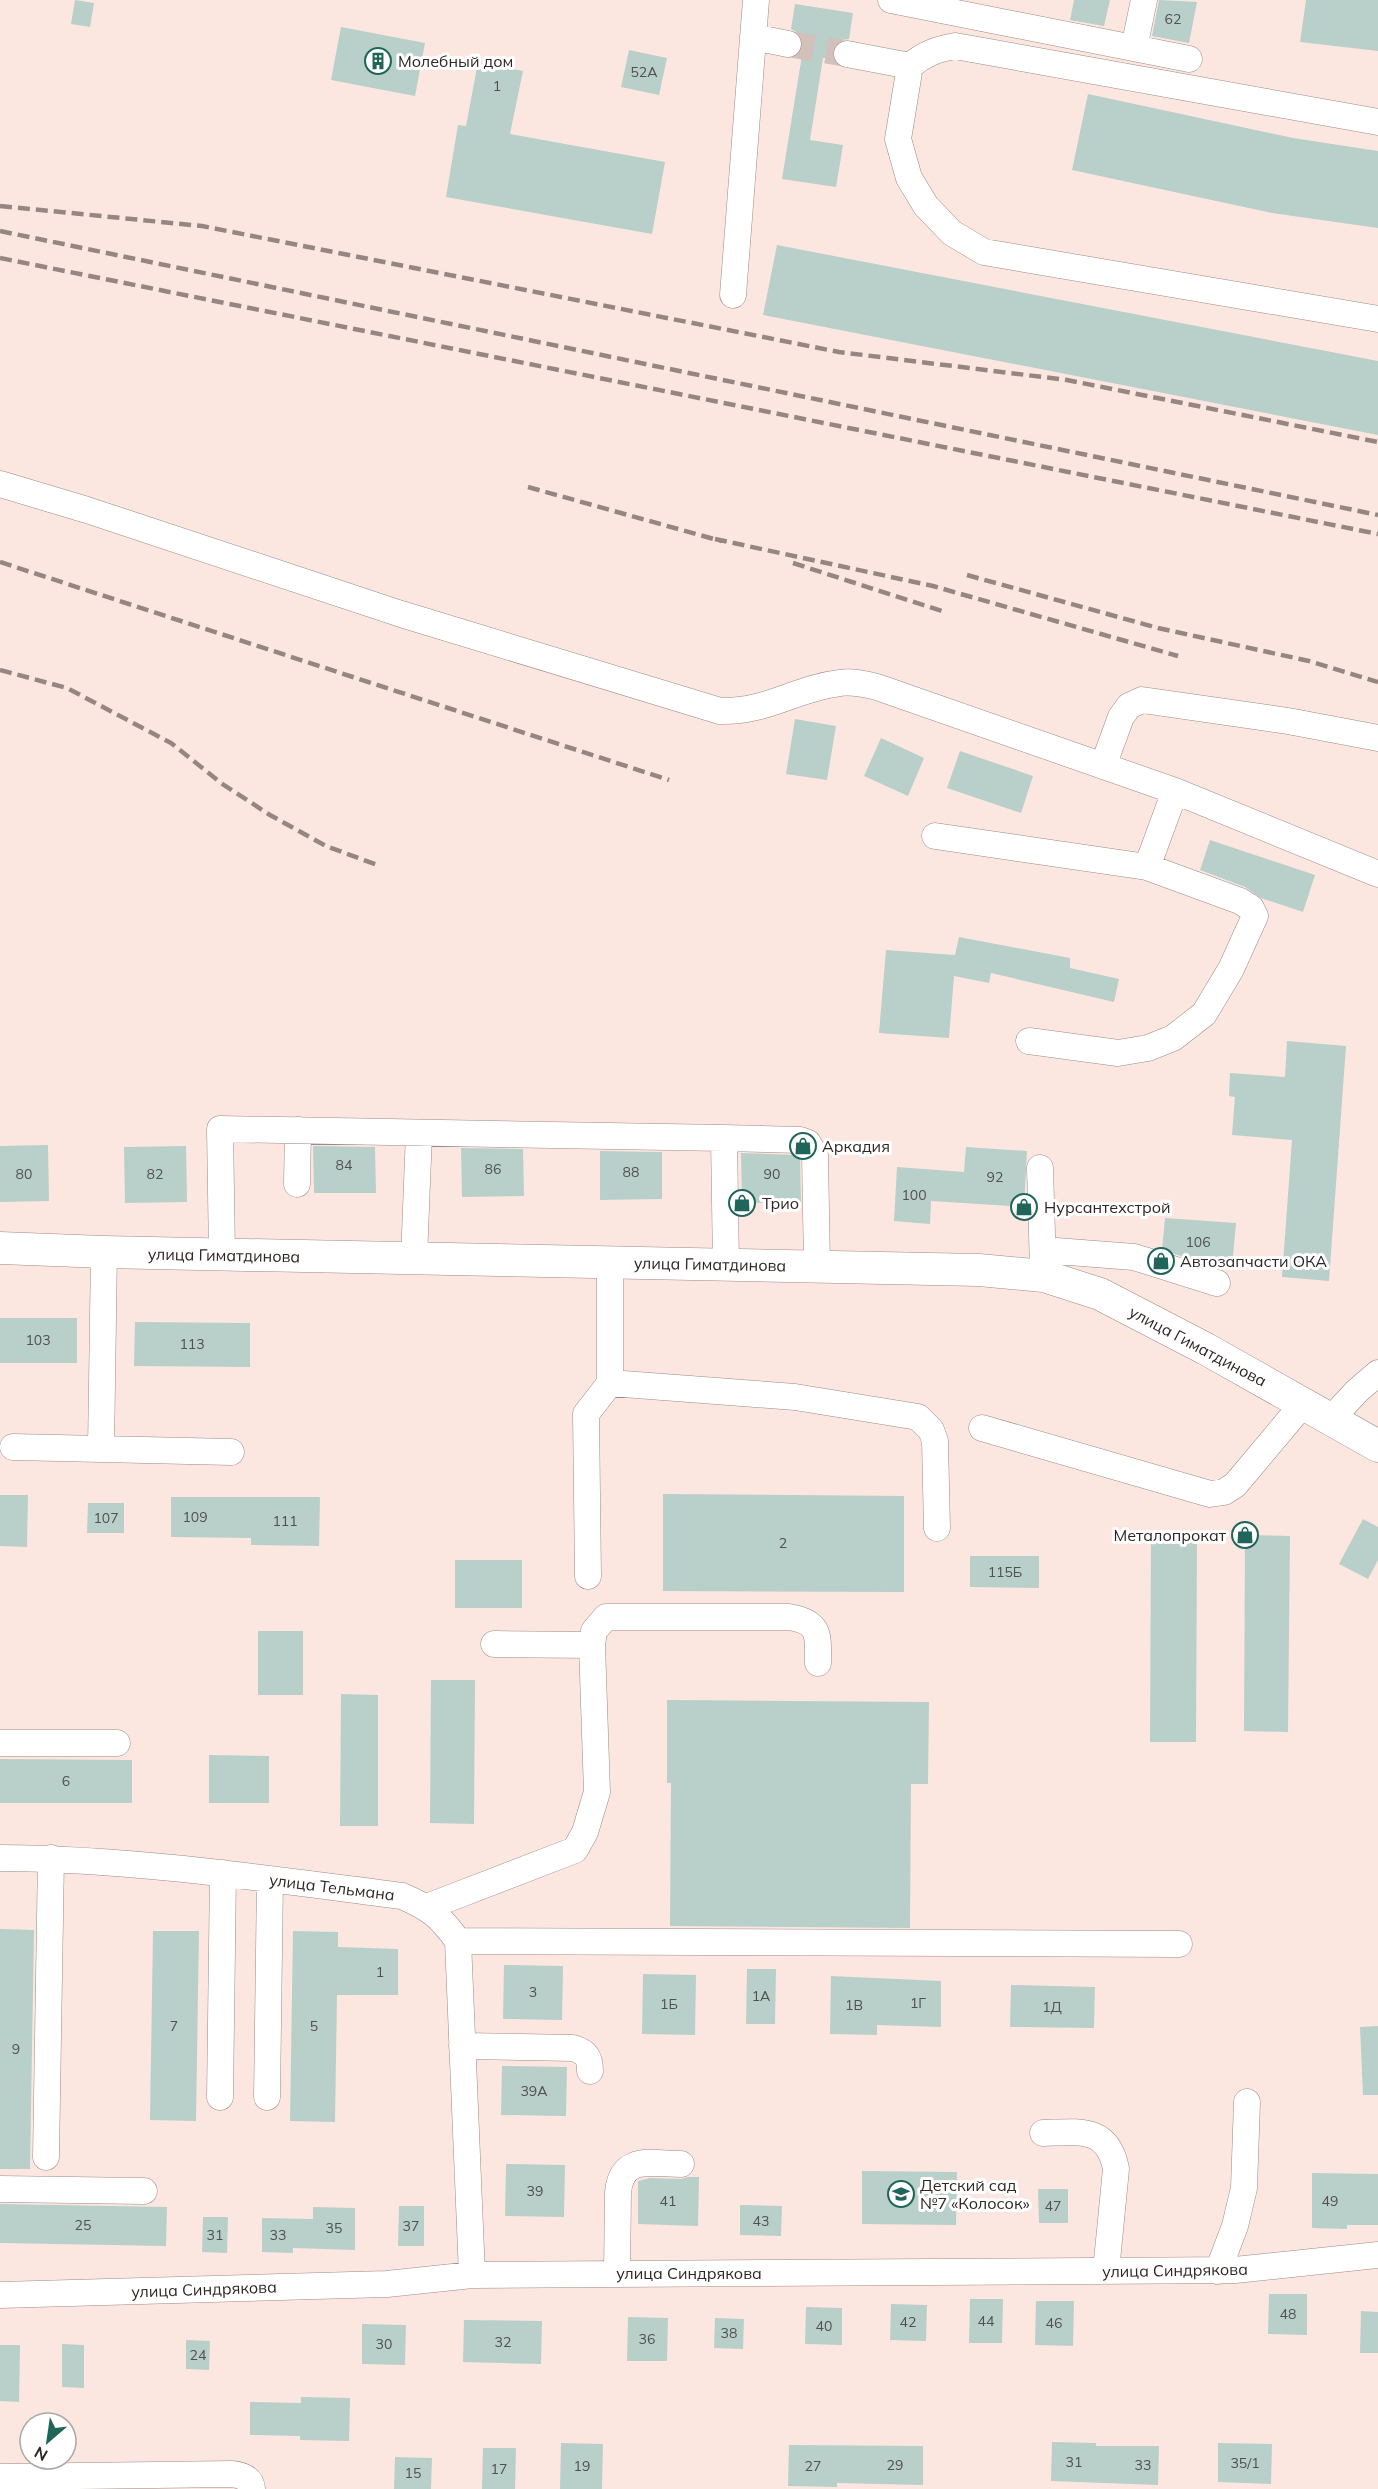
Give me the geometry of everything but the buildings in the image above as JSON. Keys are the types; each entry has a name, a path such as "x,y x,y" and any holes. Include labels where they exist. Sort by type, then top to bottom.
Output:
{"main road":[{"name":"улица Гиматдинова","path":"0,1248 222,1255 980,1270 1043,1263 1378,1446"}],"street":[{"path":"733,295 756,0"},
{"path":"891,0 1189,59"},
{"path":"1134,48 1144,0"},
{"path":"753,38 788,44"},
{"path":"1378,122 955,46 938,49 920,57 910,66 898,139 909,178 926,206 952,233 984,252 1378,319"},
{"path":"847,54 910,66"},
{"path":"0,484 87,510 401,614 720,711 761,707 818,687 840,683 859,683 877,687 1175,791 1378,874"},
{"path":"1103,766 1121,717 1129,706 1142,700 1288,721 1378,738"},
{"path":"1147,867 1175,791"},
{"path":"935,836 1147,867 1240,901 1251,908 1255,916 1232,969 1204,1014 1173,1038 1148,1048 1118,1053 1029,1041"},
{"path":"222,1255 220,1129 298,1130 800,1140 812,1147 815,1155 817,1266"},
{"path":"297,1184 298,1130"},
{"path":"414,1258 419,1133"},
{"path":"724,1138 726,1265"},
{"path":"1040,1168 1043,1263 1134,1257 1217,1283"},
{"path":"101,1449 104,1252"},
{"path":"588,1576 586,1414 610,1383 610,1262"},
{"path":"1331,1419 1357,1391 1378,1373"},
{"path":"610,1383 795,1397 918,1417 932,1430 935,1442 937,1528"},
{"path":"982,1428 1210,1494 1224,1492 1235,1485 1303,1404"},
{"path":"13,1448 231,1452"},
{"path":"427,1907 575,1850 593,1812 597,1792 592,1645 594,1631 606,1617 789,1617 806,1620 818,1636 818,1663"},
{"path":"494,1644 592,1645"},
{"path":"0,1743 117,1743"},
{"name":"улица Тельмана","path":"0,1858 51,1858 223,1873 402,1896 427,1907 444,1921 458,1941"},
{"path":"46,2157 51,1858"},
{"path":"220,2097 223,1873"},
{"path":"267,2097 270,1879"},
{"path":"472,2275 458,1941 1179,1944"},
{"path":"462,2046 573,2048 587,2055 590,2061 590,2071"},
{"path":"1218,2271 1235,2226 1244,2188 1246,2102"},
{"path":"1044,2133 1083,2132 1101,2139 1113,2153 1116,2169 1106,2271"},
{"path":"617,2274 619,2181 634,2163 681,2164"},
{"path":"0,2189 144,2191"},
{"name":"улица Синдрякова","path":"0,2295 387,2284 472,2275 1218,2271 1378,2255"},
{"path":"0,2477 232,2474 241,2475 248,2480 252,2489"}],"tunnel":[{"path":"788,44 847,54"}],"railway":[{"path":"0,206 202,226 839,352 1067,380 1378,442"},
{"path":"0,231 1378,515"},
{"path":"0,258 1378,534"},
{"path":"528,487 721,541"},
{"path":"715,539 933,586 1178,656"},
{"path":"0,562 669,780"},
{"path":"793,563 945,612"},
{"path":"967,575 1158,628 1309,661 1378,682"},
{"path":"0,670 67,688 171,743 221,783 270,815 326,846 380,866"}],"place":[{"name":"Молебный дом","path":"378,61"},
{"name":"Аркадия","path":"803,1146"},
{"name":"Трио","path":"742,1203"},
{"name":"Нурсантехстрой","path":"1024,1207"},
{"name":"Автозапчасти ОКА","path":"1161,1261"},
{"name":"Металопрокат","path":"1245,1535"},
{"name":"Детский сад №7 «Колосок»","path":"901,2194"}]}
